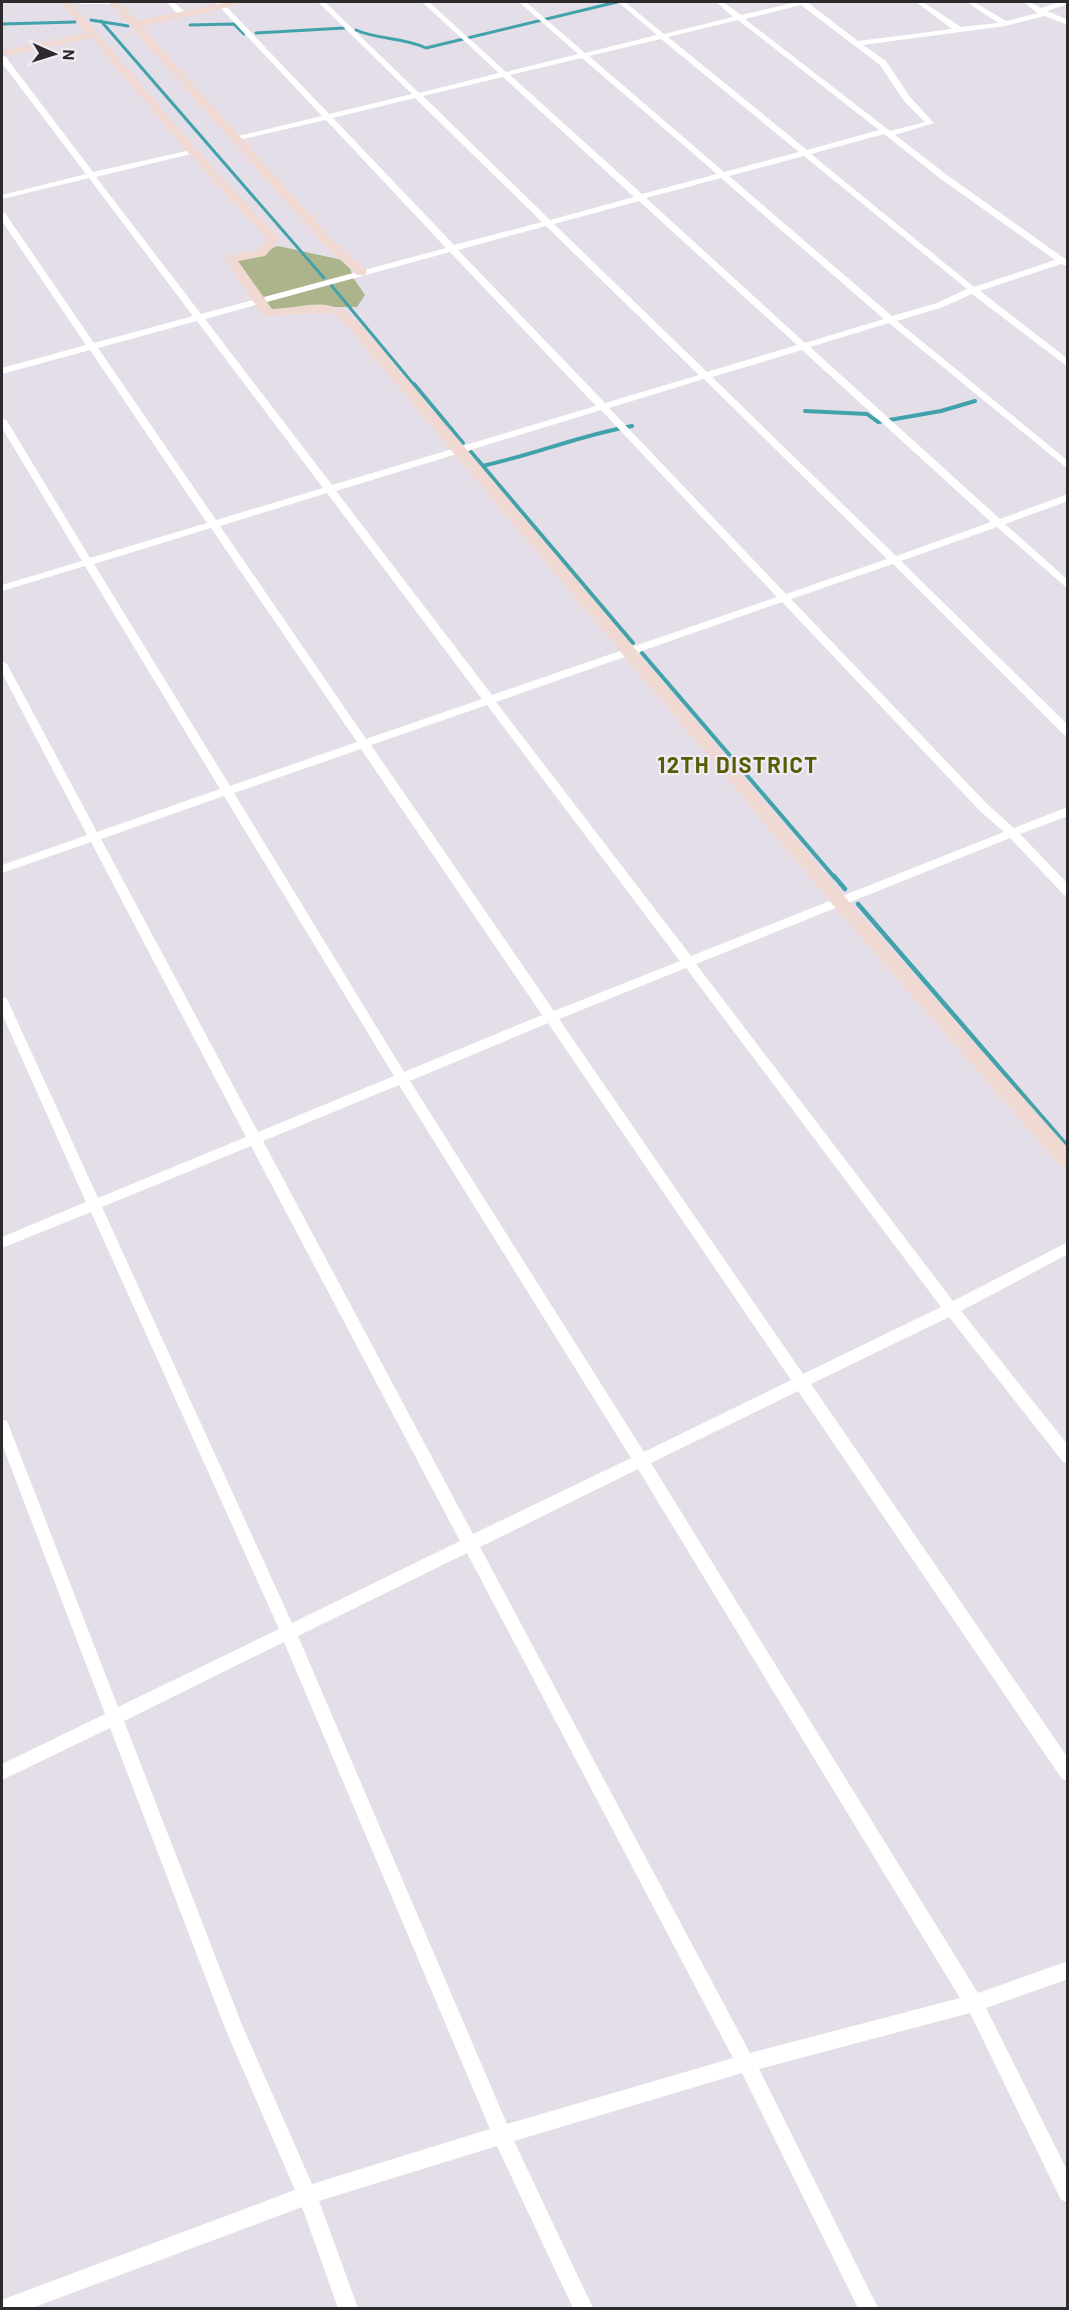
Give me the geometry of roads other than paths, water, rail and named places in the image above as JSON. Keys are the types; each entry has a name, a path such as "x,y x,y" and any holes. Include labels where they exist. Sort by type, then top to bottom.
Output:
{"street":[{"path":"66,2 192,151 274,239 261,252 230,259 268,314 312,309 338,311 358,330 839,901 1068,1162"},
{"path":"81,2 115,2 327,241 361,272"},
{"path":"170,2 182,14"},
{"path":"135,25 220,3 238,2"},
{"path":"321,2 894,559 1068,732"},
{"path":"425,2 1068,586"},
{"path":"522,2 890,319 1068,466"},
{"path":"622,2 635,2"},
{"path":"622,2 973,290 1068,364"},
{"path":"719,2 944,177 1066,264"},
{"path":"2,371 723,175 930,123 907,99 883,63 803,2 237,139"},
{"path":"919,2 958,29"},
{"path":"970,2 1005,24"},
{"path":"1026,2 1068,23"},
{"path":"858,44 1005,24 1066,2"},
{"path":"220,3 984,808 1013,834 1068,892"},
{"path":"95,34 2,56 951,1309 1068,1457"},
{"path":"2,197 192,151"},
{"path":"2,215 1068,1773"},
{"path":"2,588 940,305 973,290 1066,264"},
{"path":"2,421 402,1078 641,1460 974,2003 1068,2193"},
{"path":"2,869 1068,497"},
{"path":"2,664 746,2063 868,2308"},
{"path":"2,1243 551,1017 1068,811"},
{"path":"2,1001 288,1632 502,2135 583,2308"},
{"path":"2,1772 951,1309 1068,1247"},
{"path":"2,1426 234,2028 307,2196 348,2308"},
{"path":"2,2301 6,2308 307,2196 502,2135 746,2063 974,2003 1068,1970"}],"waterway":[{"path":"356,30 418,44 426,48 617,2"},
{"path":"91,20 102,22"},
{"path":"2,24 75,22"},
{"path":"102,22 128,26"},
{"path":"102,22 324,278"},
{"path":"190,25 234,24 244,34"},
{"path":"256,33 344,28"},
{"path":"331,285 415,386"},
{"path":"414,384 463,443"},
{"path":"805,411 867,414 878,422 941,411 975,401"},
{"path":"483,466 594,434 632,426"},
{"path":"471,452 483,466"},
{"path":"483,466 633,643"},
{"path":"642,653 835,878"},
{"path":"834,876 845,889"},
{"path":"858,904 1068,1147"}],"district":[{"name":"12TH DISTRICT","path":"738,764"}]}
